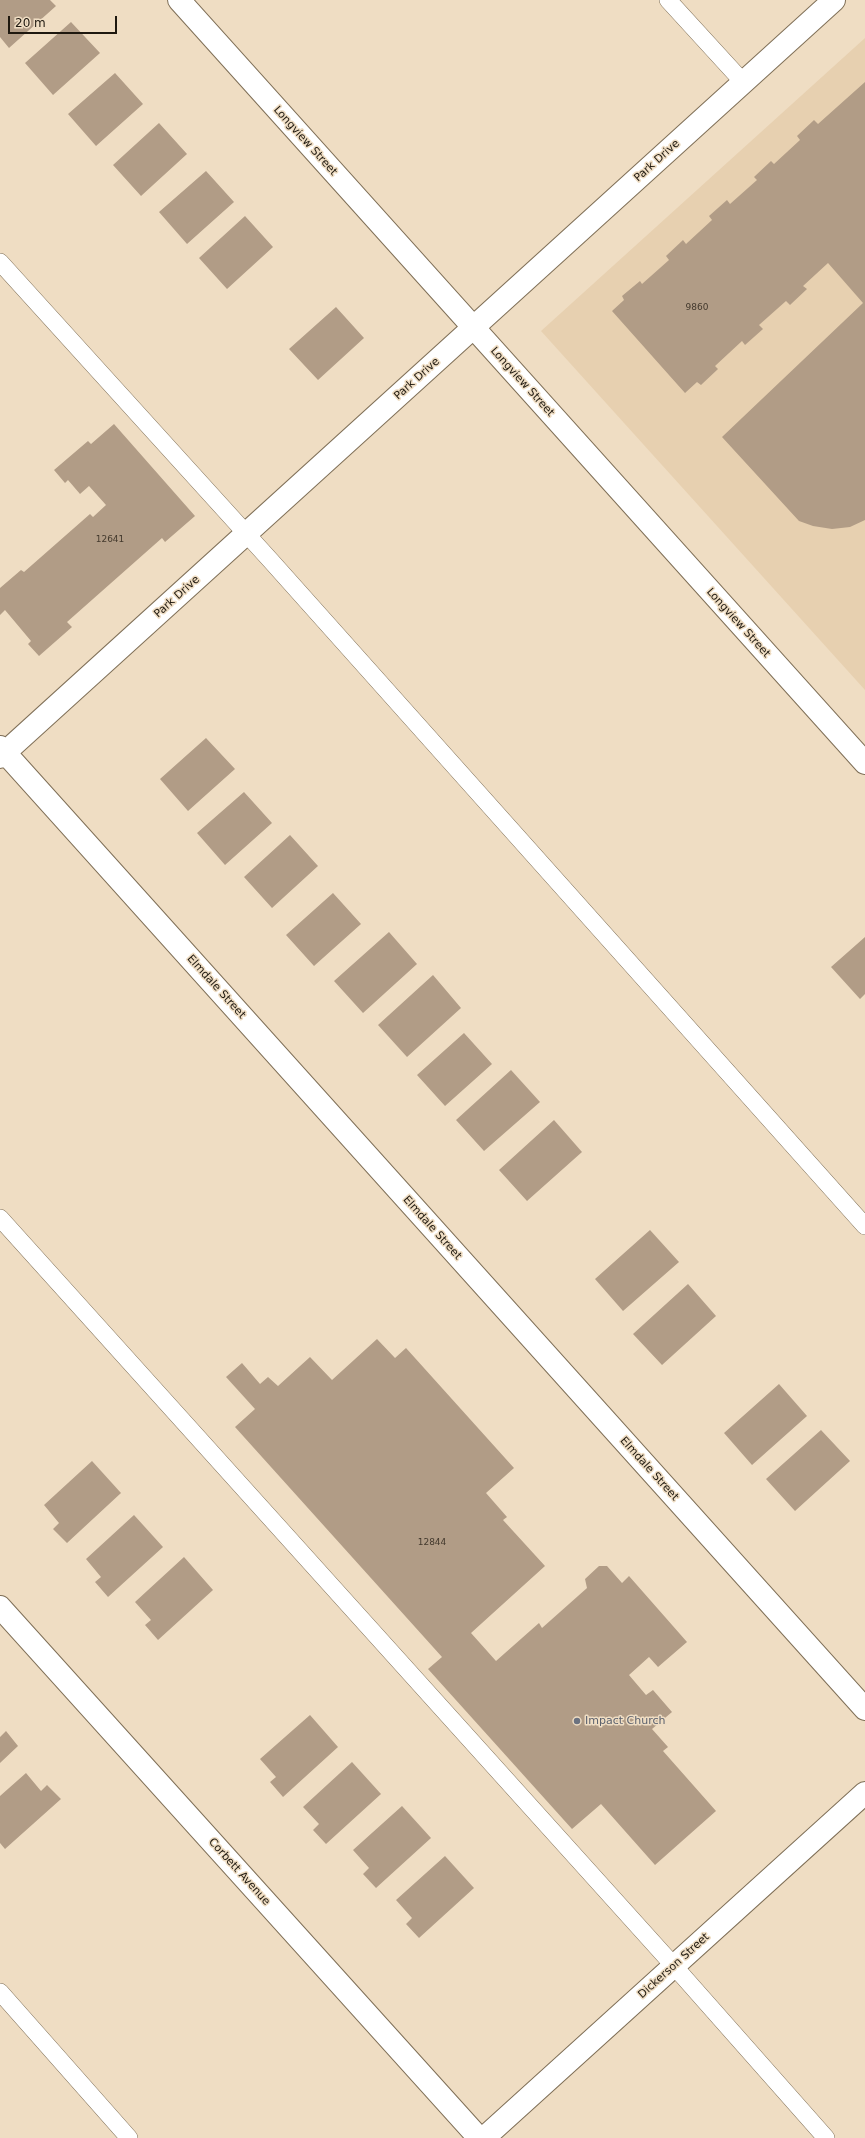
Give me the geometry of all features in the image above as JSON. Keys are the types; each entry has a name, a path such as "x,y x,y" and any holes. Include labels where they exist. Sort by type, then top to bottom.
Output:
{"street":[{"name":"Longview Street","path":"179,0 865,763"},
{"name":"Park Drive","path":"2,752 247,533 834,0"},
{"name":"Elmdale Street","path":"2,752 865,1709"},
{"name":"Corbett Avenue","path":"0,1607 479,2138"},
{"name":"Dickerson Street","path":"484,2138 865,1793"}],"lane":[{"path":"668,0 743,82"},
{"path":"0,262 247,533 865,1226"},
{"path":"0,1218 674,1966 826,2138"},
{"path":"0,1992 129,2138"}],"shaded area":[{"path":"865,38 865,690 541,331"}],"building":[{"path":"0,0 50,0 56,6 9,48 0,37"},
{"path":"71,22 100,53 53,95 25,63"},
{"path":"115,73 143,104 96,146 68,114"},
{"path":"865,82 865,520 850,527 832,529 813,526 799,521 722,437 863,303 828,263 803,286 807,289 790,305 786,301 759,325 763,329 745,345 742,341 715,366 718,369 701,385 697,382 685,393 612,311 624,300 622,296 640,281 642,284 669,260 666,256 683,240 686,244 712,220 709,216 727,200 730,204 757,180 754,177 771,161 774,164 800,140 797,136 814,120 818,124"},
{"path":"159,123 187,154 141,196 113,165"},
{"path":"206,171 234,202 187,244 159,212"},
{"path":"245,216 273,247 227,289 199,258"},
{"path":"336,307 364,338 318,380 289,349"},
{"path":"114,424 195,516 165,542 162,538 67,622 72,627 39,656 28,644 31,641 5,610 0,615 0,588 21,570 24,572 90,514 93,517 106,505 89,486 80,494 68,480 65,483 54,470 88,441 91,444"},
{"path":"206,738 235,769 188,811 160,779"},
{"path":"244,792 272,823 225,865 197,833"},
{"path":"290,835 318,866 272,908 244,877"},
{"path":"333,893 361,924 314,966 286,935"},
{"path":"389,932 417,964 363,1013 334,981"},
{"path":"865,937 865,994 860,999 831,967"},
{"path":"433,975 461,1008 407,1057 378,1025"},
{"path":"464,1033 492,1064 445,1106 417,1075"},
{"path":"511,1070 540,1102 484,1151 456,1120"},
{"path":"554,1120 582,1152 527,1201 499,1170"},
{"path":"650,1230 679,1262 623,1311 595,1279"},
{"path":"688,1284 716,1316 662,1365 633,1334"},
{"path":"377,1339 395,1358 406,1348 514,1468 486,1493 507,1517 503,1520 545,1566 471,1633 496,1661 539,1623 542,1628 587,1588 585,1579 599,1566 607,1566 622,1583 629,1576 687,1642 658,1667 649,1657 629,1675 646,1695 653,1690 672,1712 652,1729 668,1747 663,1751 716,1811 655,1865 601,1804 572,1829 428,1669 442,1657 235,1427 255,1409 226,1377 242,1363 260,1384 268,1377 278,1386 310,1357 332,1380"},
{"path":"779,1384 807,1416 752,1465 724,1433"},
{"path":"821,1430 850,1461 795,1511 766,1479"},
{"path":"92,1461 121,1493 67,1543 53,1529 59,1523 44,1505"},
{"path":"134,1515 163,1547 108,1597 95,1582 101,1577 86,1559"},
{"path":"184,1557 213,1590 158,1640 145,1625 151,1620 135,1602"},
{"path":"310,1715 338,1747 283,1797 270,1782 276,1777 260,1759"},
{"path":"6,1731 18,1746 0,1763 0,1737"},
{"path":"352,1762 381,1794 326,1844 313,1830 319,1824 303,1807"},
{"path":"26,1773 41,1791 47,1785 61,1799 5,1849 0,1843 0,1796"},
{"path":"402,1806 431,1838 376,1888 363,1874 369,1868 353,1850"},
{"path":"445,1856 474,1888 419,1938 406,1924 412,1918 396,1900"}],"place":[{"name":"Impact Church","path":"577,1721"}]}
